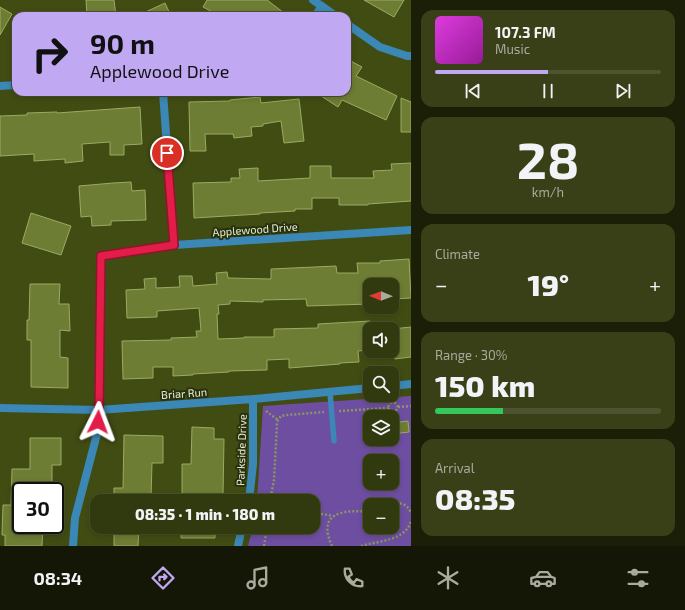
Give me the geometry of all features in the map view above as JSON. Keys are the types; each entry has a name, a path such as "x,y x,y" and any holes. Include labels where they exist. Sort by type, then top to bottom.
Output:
{"street":[{"path":"313,0 330,12"},
{"path":"318,12 322,6"},
{"path":"351,27 380,47 411,56"},
{"path":"0,86 12,85"},
{"path":"163,96 174,245"},
{"name":"Applewood Drive","path":"99,410 101,256 174,245 411,230"},
{"path":"399,385 411,384"},
{"name":"Briar Run","path":"0,408 99,410 253,399 363,389"},
{"name":"Parkside Drive","path":"250,494 253,464 253,399"},
{"path":"73,546 75,518 97,434 99,410"},
{"path":"238,546 241,534"}],"lane":[{"path":"330,392 334,441"}],"path":[{"path":"389,408 393,402 398,407"},
{"path":"271,494 274,480 276,432 278,420 281,416 389,408 394,411 398,407 411,406"},
{"path":"266,411 278,420"},
{"path":"399,504 406,505 411,513"},
{"path":"332,546 327,533 327,528 329,522 334,516 342,512 363,511"},
{"path":"320,514 334,516"},
{"path":"361,546 394,538 407,530 411,521"},
{"path":"264,546 266,534"}],"shaded area":[{"path":"411,396 411,546 248,546 251,534 320,534 320,494 257,494 263,406 363,399 363,402 399,402 399,397"}],"building":[{"path":"86,0 114,0 116,12 87,12"},
{"path":"207,0 267,0 283,12 212,12 203,7"},
{"path":"364,0 404,0 394,17"},
{"path":"165,3 169,12 146,12"},
{"path":"0,7 12,14 0,35"},
{"path":"351,61 362,67 356,76 397,96 386,120 342,100 338,107 321,96 351,96"},
{"path":"260,97 261,103 299,99 304,141 284,143 281,121 263,124 263,126 251,127 252,136 234,138 233,134 205,134 206,151 190,151 189,102 230,101"},
{"path":"401,98 411,102 411,132 401,132"},
{"path":"140,107 142,144 124,145 124,155 110,155 110,142 82,144 83,161 65,163 65,159 34,161 34,154 0,156 0,116 27,115 27,113 57,113"},
{"path":"411,163 411,201 368,205 339,205 339,198 312,198 312,209 295,209 295,211 194,218 193,183 231,182 231,178 240,178 239,169 258,168 258,181 310,178 310,166 331,166 331,178 374,178 373,171 392,170 391,164"},
{"path":"131,182 132,191 145,190 146,220 111,221 111,225 92,226 91,216 81,217 79,186"},
{"path":"31,213 71,226 61,255 22,243"},
{"path":"409,259 411,298 399,299 399,278 363,278 363,304 307,306 306,299 263,300 263,302 230,301 230,304 218,305 218,339 274,337 274,329 318,328 318,324 370,321 363,322 363,351 358,351 359,362 289,368 289,359 267,360 267,370 229,371 173,376 173,367 153,367 153,378 123,379 122,341 171,340 171,338 197,337 196,331 201,331 199,308 157,311 157,317 127,318 126,290 145,289 144,279 156,278 156,288 180,287 179,276 192,276 193,286 217,284 216,273 227,272 228,278 271,279 271,269 336,266 337,273 358,273 357,263 380,263 380,261"},
{"path":"30,284 60,284 59,304 69,304 70,331 60,330 60,357 68,358 68,388 31,387 31,340 27,340"},
{"path":"411,327 411,357 395,359 399,358 399,328"},
{"path":"408,421 409,432 399,433 399,422"},
{"path":"192,427 214,428 214,439 224,439 223,494 182,494 182,464 191,464"},
{"path":"124,435 163,436 163,463 152,463 151,494 114,494 114,488 123,488"},
{"path":"30,438 61,438 61,465 52,465 52,482 12,482 12,534 43,534 42,546 5,546 5,535 2,535 3,505 11,505 12,469 30,469"},
{"path":"114,534 139,534 138,546 114,546"},
{"path":"181,534 215,534 215,538 181,538"}],"route":[{"path":"98,422 101,256 174,245 167,153"}]}
